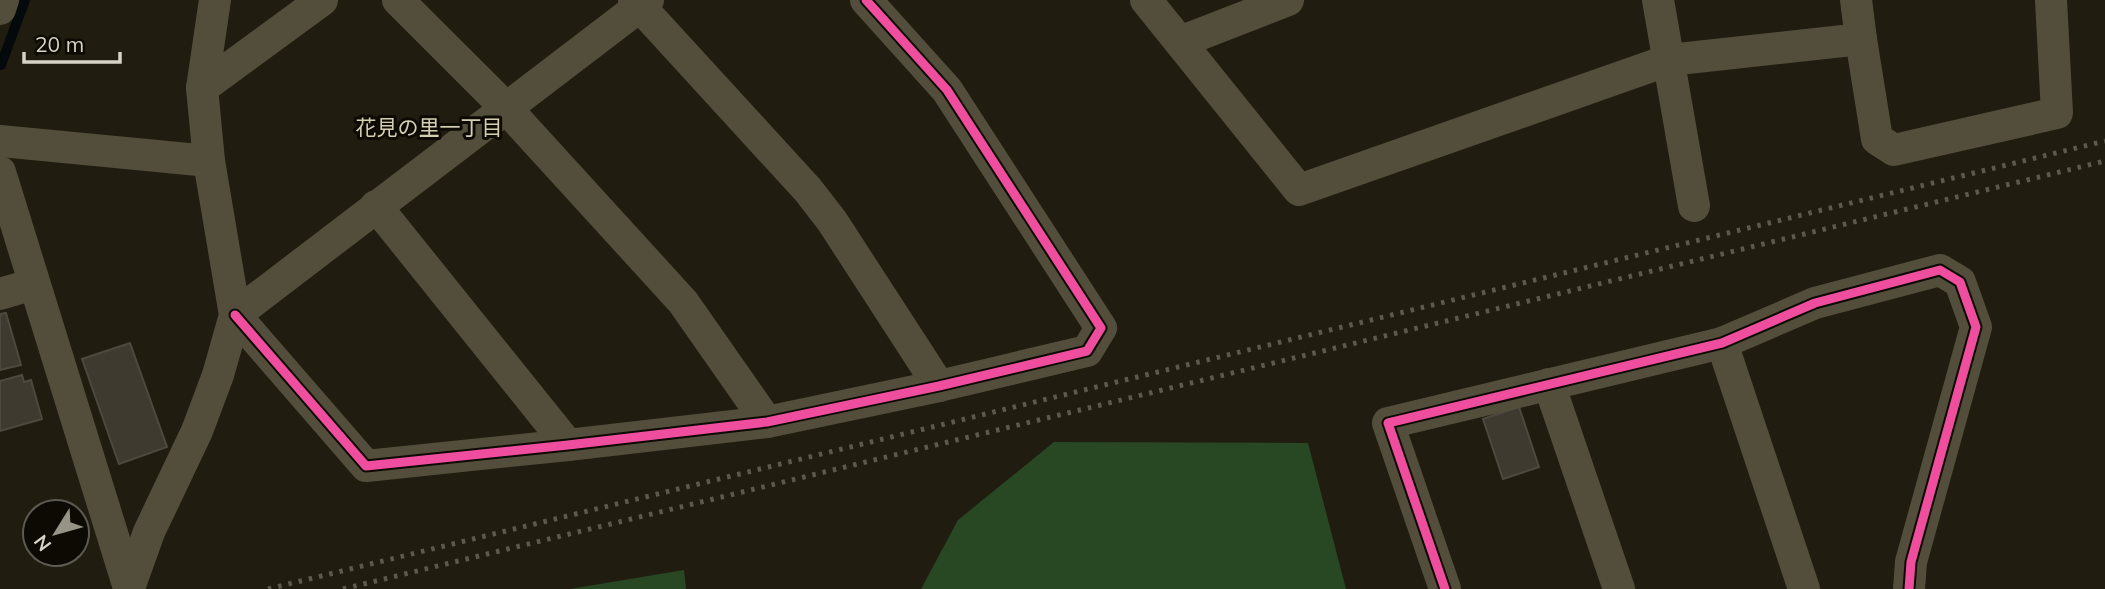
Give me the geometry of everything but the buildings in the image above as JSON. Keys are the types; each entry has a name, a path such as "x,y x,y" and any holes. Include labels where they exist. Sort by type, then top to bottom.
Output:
{"street":[{"path":"0,9 3,0"},
{"path":"0,172 129,588 149,532 197,431 218,374 234,315 209,161 202,88 215,0"},
{"path":"202,88 322,0"},
{"path":"398,0 506,108 683,303 767,422"},
{"path":"234,315 366,466 767,422 939,386 1087,351 1101,328 947,90 866,0"},
{"path":"1146,0 1299,190 1668,60 1861,40"},
{"path":"1180,42 1288,0"},
{"path":"1658,0 1694,206"},
{"path":"1856,0 1877,139 1894,149 2057,113 2051,0"},
{"path":"234,315 641,2 808,190 832,221 939,386"},
{"path":"0,141 209,161"},
{"path":"376,206 568,445"},
{"path":"1445,589 1388,423 1722,343 1815,303 1940,270 1960,282 1976,327 1911,562 1909,589"},
{"path":"0,294 34,284"},
{"path":"1722,343 1804,589"},
{"path":"1549,384 1619,589"}],"green space":[{"path":"1054,442 1308,443 1346,589 921,589 958,520"},
{"path":"684,570 686,589 570,589"}],"waterway":[{"path":"1,65 25,0"}],"railway":[{"path":"268,589 2105,141"},
{"path":"343,589 2105,161"}],"cycle path":[{"path":"235,315 366,466 767,422 939,386 1087,351 1101,328 947,90 866,0"},
{"path":"1445,589 1388,423 1722,343 1815,303 1940,270 1960,282 1976,327 1911,562 1909,589"}],"district":[{"name":"花見の里一丁目","path":"429,127"}]}
